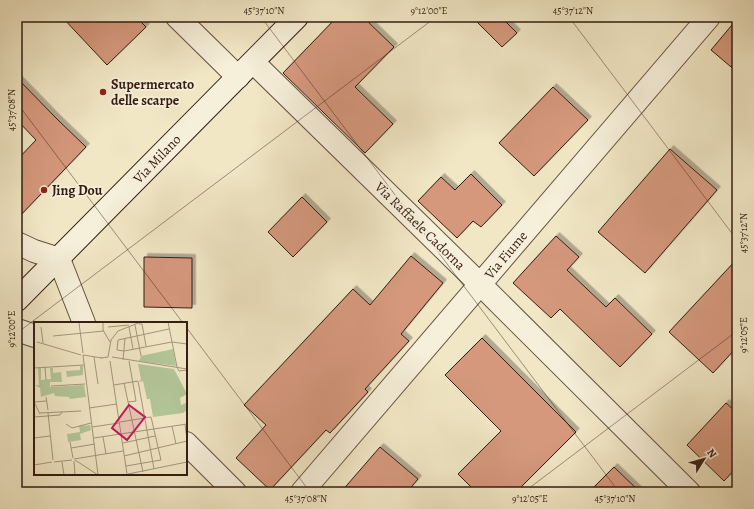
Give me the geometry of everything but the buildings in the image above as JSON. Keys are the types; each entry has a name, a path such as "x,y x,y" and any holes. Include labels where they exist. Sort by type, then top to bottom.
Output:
{"street":[{"name":"Via Raffaele Cadorna","path":"177,17 245,69 481,285 689,492"},
{"name":"Via Milano","path":"17,300 297,17"},
{"name":"Via Fiume","path":"302,492 481,285 709,17"},
{"path":"17,243 34,251 59,259 84,322"},
{"path":"17,330 34,336"},
{"path":"187,444 235,492"}],"place":[{"name":"Supermercato delle scarpe","path":"103,92"},
{"name":"Jing Dou","path":"44,190"}]}
